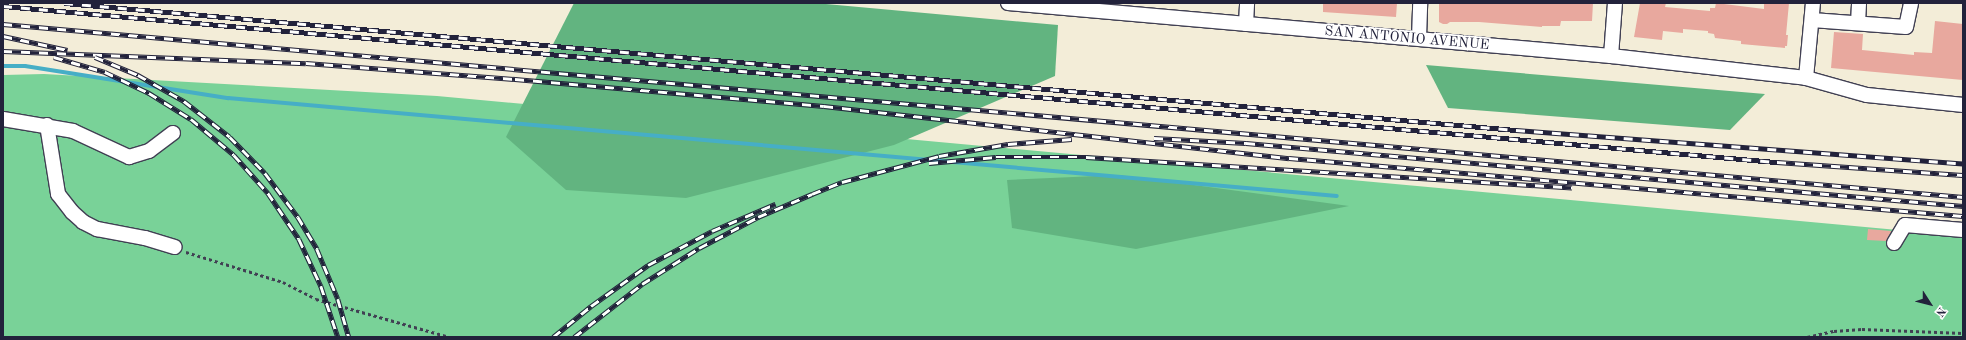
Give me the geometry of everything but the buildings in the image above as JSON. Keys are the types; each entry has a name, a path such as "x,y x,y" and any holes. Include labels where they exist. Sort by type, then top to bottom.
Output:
{"street":[{"name":"SAN ANTONIO AVENUE","path":"1008,3 1076,6 1246,24 1611,56 1806,78 1867,95 1963,105"},
{"path":"1246,24 1247,3"},
{"path":"1419,38 1420,3"},
{"path":"1611,56 1614,3"},
{"path":"1806,78 1813,3"},
{"path":"1858,23 1859,3"},
{"path":"1812,20 1906,27 1911,3"},
{"path":"3,119 48,125 73,131 129,156 149,151 173,133"},
{"path":"48,125 58,194 72,212 83,222 97,229 145,238 175,247"},
{"path":"1894,243 1905,225 1963,230"}],"path":[{"path":"175,247 194,255 283,282 316,299 449,337"},
{"path":"1807,337 1829,331 1862,329 1963,333"}],"green space":[{"path":"574,3 815,3 1058,25 1055,76 894,145 686,198 566,190 506,137"},
{"path":"1426,65 1765,94 1730,130 1448,108"},
{"path":"44,74 437,96 1963,236 1963,337 3,337 3,75"},
{"path":"1119,175 1349,206 1136,249 1012,228 1007,180"}],"waterway":[{"path":"3,66 25,66 228,98 1337,196"}],"railway":[{"path":"64,3 1516,130 1963,164"},
{"path":"3,6 1777,162 1963,175"},
{"path":"3,24 1963,197"},
{"path":"3,36 68,50"},
{"path":"3,51 306,63 515,79 824,106 1289,158 1963,216"},
{"path":"54,57 105,72 149,93 191,119 234,155 268,193 299,239 321,286 338,337"},
{"path":"95,57 138,75 184,101 230,137 265,173 298,217 317,249 338,299 349,337"},
{"path":"1154,138 1246,143 1963,206"},
{"path":"574,337 642,284 699,248 758,217 842,182 939,156 1008,144 1072,139"},
{"path":"929,163 996,157 1086,157 1572,188"},
{"path":"553,337 591,306 648,265 712,231 775,204"}]}
